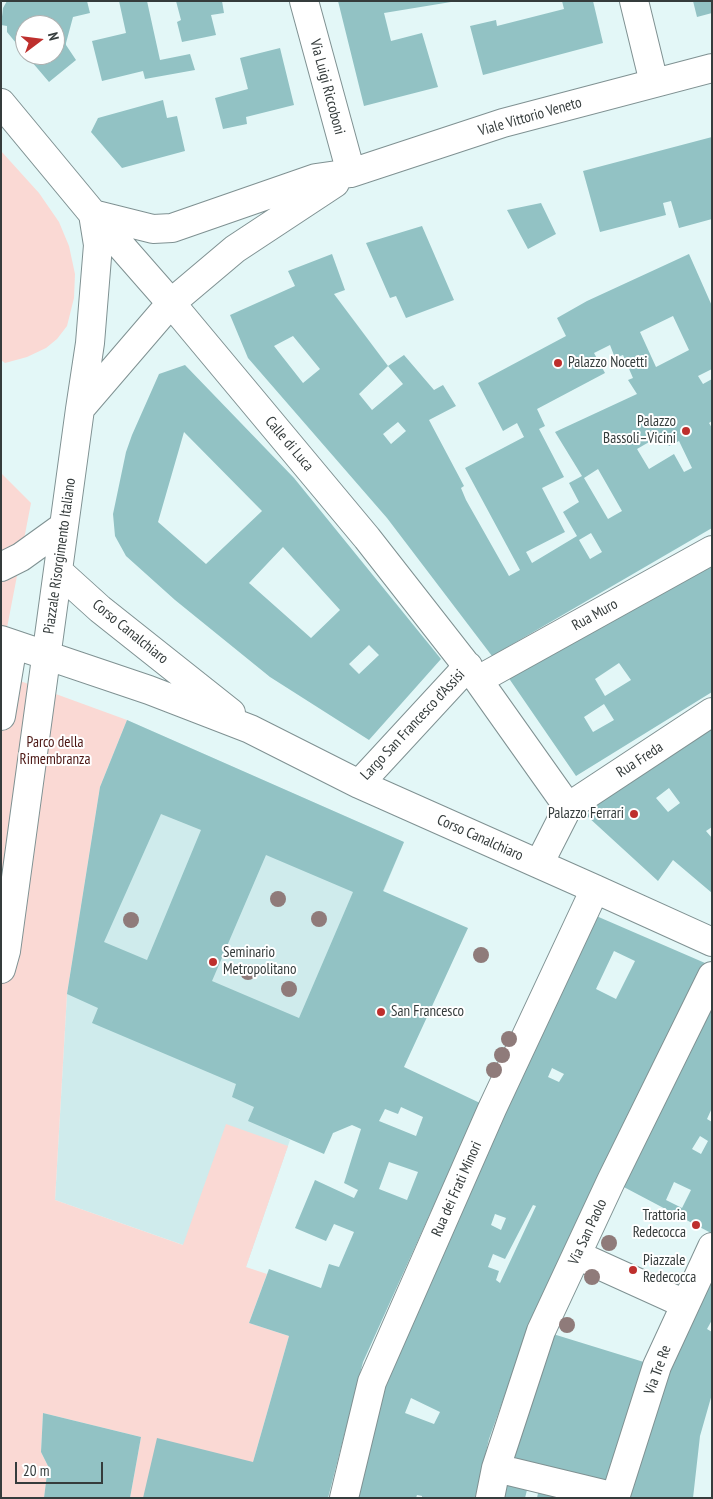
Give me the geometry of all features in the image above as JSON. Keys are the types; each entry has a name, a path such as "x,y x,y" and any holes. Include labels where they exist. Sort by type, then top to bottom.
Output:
{"street":[{"name":"Via Luigi Riccoboni","path":"304,1 351,173"},
{"path":"634,1 654,83"},
{"name":"Viale Vittorio Veneto","path":"93,214 153,229 172,228 316,178 351,173 504,123 712,68"},
{"path":"1,104 93,214"},
{"name":"Viale Vittorio Veneto","path":"171,303 235,249 351,173"},
{"name":"Calle di Luca","path":"93,214 171,303 367,538 473,673"},
{"name":"Piazzale Risorgimento Italiano","path":"7,642 47,655 90,343 98,245 93,214"},
{"path":"80,409 171,303"},
{"path":"1,567 21,557 64,526"},
{"name":"Rua Muro","path":"473,673 712,550"},
{"name":"Corso Canalchiaro","path":"58,571 100,609 250,729"},
{"path":"1,716 7,642"},
{"path":"1,969 6,951 47,655"},
{"name":"Corso Canalchiaro","path":"47,655 149,690 250,729 359,784 712,942"},
{"name":"Largo San Francesco d’Assisi","path":"359,784 473,673 568,807"},
{"name":"Rua Freda","path":"568,807 712,712"},
{"path":"539,864 568,807"},
{"name":"Rua dei Frati Minori","path":"344,1498 372,1382 492,1108 595,889"},
{"name":"Via San Paolo","path":"490,1498 496,1468 541,1331 712,976"},
{"name":"Via Tre Re","path":"616,1497 657,1366 712,1247"},
{"path":"577,1255 685,1304"},
{"path":"496,1468 616,1497"}],"shaded area":[{"name":"Seminario Metropolitano","path":"127,720 404,842 283,1136 290,1140 246,1267 55,1200 67,994 100,787"}],"green space":[{"path":"1,151 39,193 59,222 69,246 75,274 74,298 67,326 57,339 46,348 27,357 5,363 1,360"},
{"path":"1,473 31,503 1,659"},
{"name":"Parco della Rimembranza","path":"1,674 127,720 100,787 67,994 55,1200 183,1245 226,1124 288,1146 246,1267 267,1274 249,1323 289,1336 253,1462 143,1498 130,1498 141,1437 43,1413 41,1452 48,1466 44,1498 1,1498"}],"building":[{"path":"7,1 87,1 90,13 73,17 66,43 76,60 49,82 35,65 65,65 65,15 15,15 15,42 7,32 7,26 1,25 3,8"},
{"path":"119,1 147,1 160,60 190,54 195,70 145,79 143,71 102,81 92,41 126,33"},
{"path":"176,1 222,1 224,13 211,15 216,35 182,42 177,22 181,20"},
{"path":"338,1 457,1 384,13 391,41 422,33 438,87 364,106"},
{"path":"562,1 593,1 603,43 483,75 470,26 496,20 497,26 564,9"},
{"path":"693,1 712,1 712,13 697,17"},
{"path":"280,48 294,105 246,117 247,124 223,129 215,98 248,89 240,58"},
{"path":"163,100 167,118 177,116 185,151 122,168 91,132 98,118"},
{"path":"712,137 712,219 679,228 671,201 663,203 666,215 600,232 583,171"},
{"path":"541,203 556,234 528,249 507,210"},
{"path":"422,226 454,300 406,318 396,296 390,298 366,243"},
{"path":"332,254 345,290 334,294 388,366 404,355 434,390 443,385 456,406 429,420 464,486 461,488 466,500 509,576 520,570 465,468 524,437 517,423 503,431 478,383 566,336 557,318 587,301 689,254 712,306 712,369 698,376 703,384 712,379 712,421 709,423 712,428 712,528 492,656 387,518 248,358 230,315 295,286 288,271","holes":["673,316 689,350 656,367 640,332","293,336 320,369 303,383 274,346","610,345 615,358 623,355 633,378 628,380 637,394 555,432 582,476 569,483 579,502 563,512 577,536 532,563 526,552 565,532 542,488 564,477 539,429 545,426 537,409 605,373 594,353","388,366 403,384 372,410 359,394","398,422 406,431 391,444 383,434","663,434 669,446 679,441 692,468 684,472 674,454 649,469 637,449","598,469 622,511 608,519 584,478","591,533 602,552 590,559 579,540"]},
{"path":"185,365 294,478 441,659 369,740 270,677 175,600 126,556 115,536 113,514 126,452 159,374","holes":["184,432 262,511 206,564 158,522","283,547 340,610 311,638 249,583","369,645 379,655 359,674 349,664"]},
{"path":"712,565 712,692 576,776 508,677","holes":["619,663 631,680 605,696 595,679","604,704 614,720 593,732 584,717"]},
{"path":"127,720 404,842 383,891 468,928 404,1067 480,1103 363,1362 328,1498 143,1498 157,1438 253,1462 289,1336 249,1323 269,1269 321,1288 329,1264 339,1267 354,1232 334,1224 326,1241 295,1228 315,1180 354,1198 358,1190 344,1183 361,1129 352,1125 333,1133 324,1154 248,1121 254,1107 232,1097 236,1084 92,1023 98,1008 67,994 100,787","holes":["161,814 201,830 147,960 104,942","266,855 353,892 299,1018 212,981","401,1107 423,1117 416,1136 379,1121 385,1109 398,1114","389,1162 418,1172 407,1200 379,1189"]},
{"name":"Palazzo Ferrari","path":"712,722 712,827 706,831 712,838 712,893 673,860 658,881 587,816 595,803","holes":["669,788 680,803 668,812 656,798"]},
{"path":"594,915 705,963 519,1355 489,1439 475,1498 422,1498 422,1496 417,1495 416,1498 352,1498 384,1388 471,1179","holes":["614,951 635,961 616,999 596,989","552,1068 564,1074 559,1082 548,1077","533,1205 536,1206 500,1283 496,1280 499,1271 488,1267 493,1254 505,1259","495,1214 506,1218 501,1230 491,1225","411,1398 440,1412 434,1424 405,1413"]},
{"path":"712,1001 712,1108 707,1119 712,1122 711,1233 620,1185","holes":["700,1136 708,1141 701,1154 692,1149","674,1182 691,1190 682,1208 666,1200"]},
{"path":"712,1264 712,1320 707,1329 712,1332 712,1394 700,1436 693,1498 625,1498 630,1468"},
{"path":"553,1334 647,1363 608,1492 511,1466"},
{"path":"43,1413 141,1437 130,1498 44,1498 48,1466 41,1452"},
{"path":"503,1481 528,1486 525,1498 500,1498"},
{"path":"539,1488 583,1498 537,1498"}],"place":[{"name":"Palazzo Nocetti","path":"558,363"},
{"name":"Palazzo Bassoli–Vicini","path":"686,431"},
{"name":"Palazzo Ferrari","path":"634,814"},
{"name":"Seminario Metropolitano","path":"213,962"},
{"name":"San Francesco","path":"381,1012"},
{"name":"Trattoria Redecocca","path":"696,1225"},
{"name":"Piazzale Redecocca","path":"633,1270"}]}
